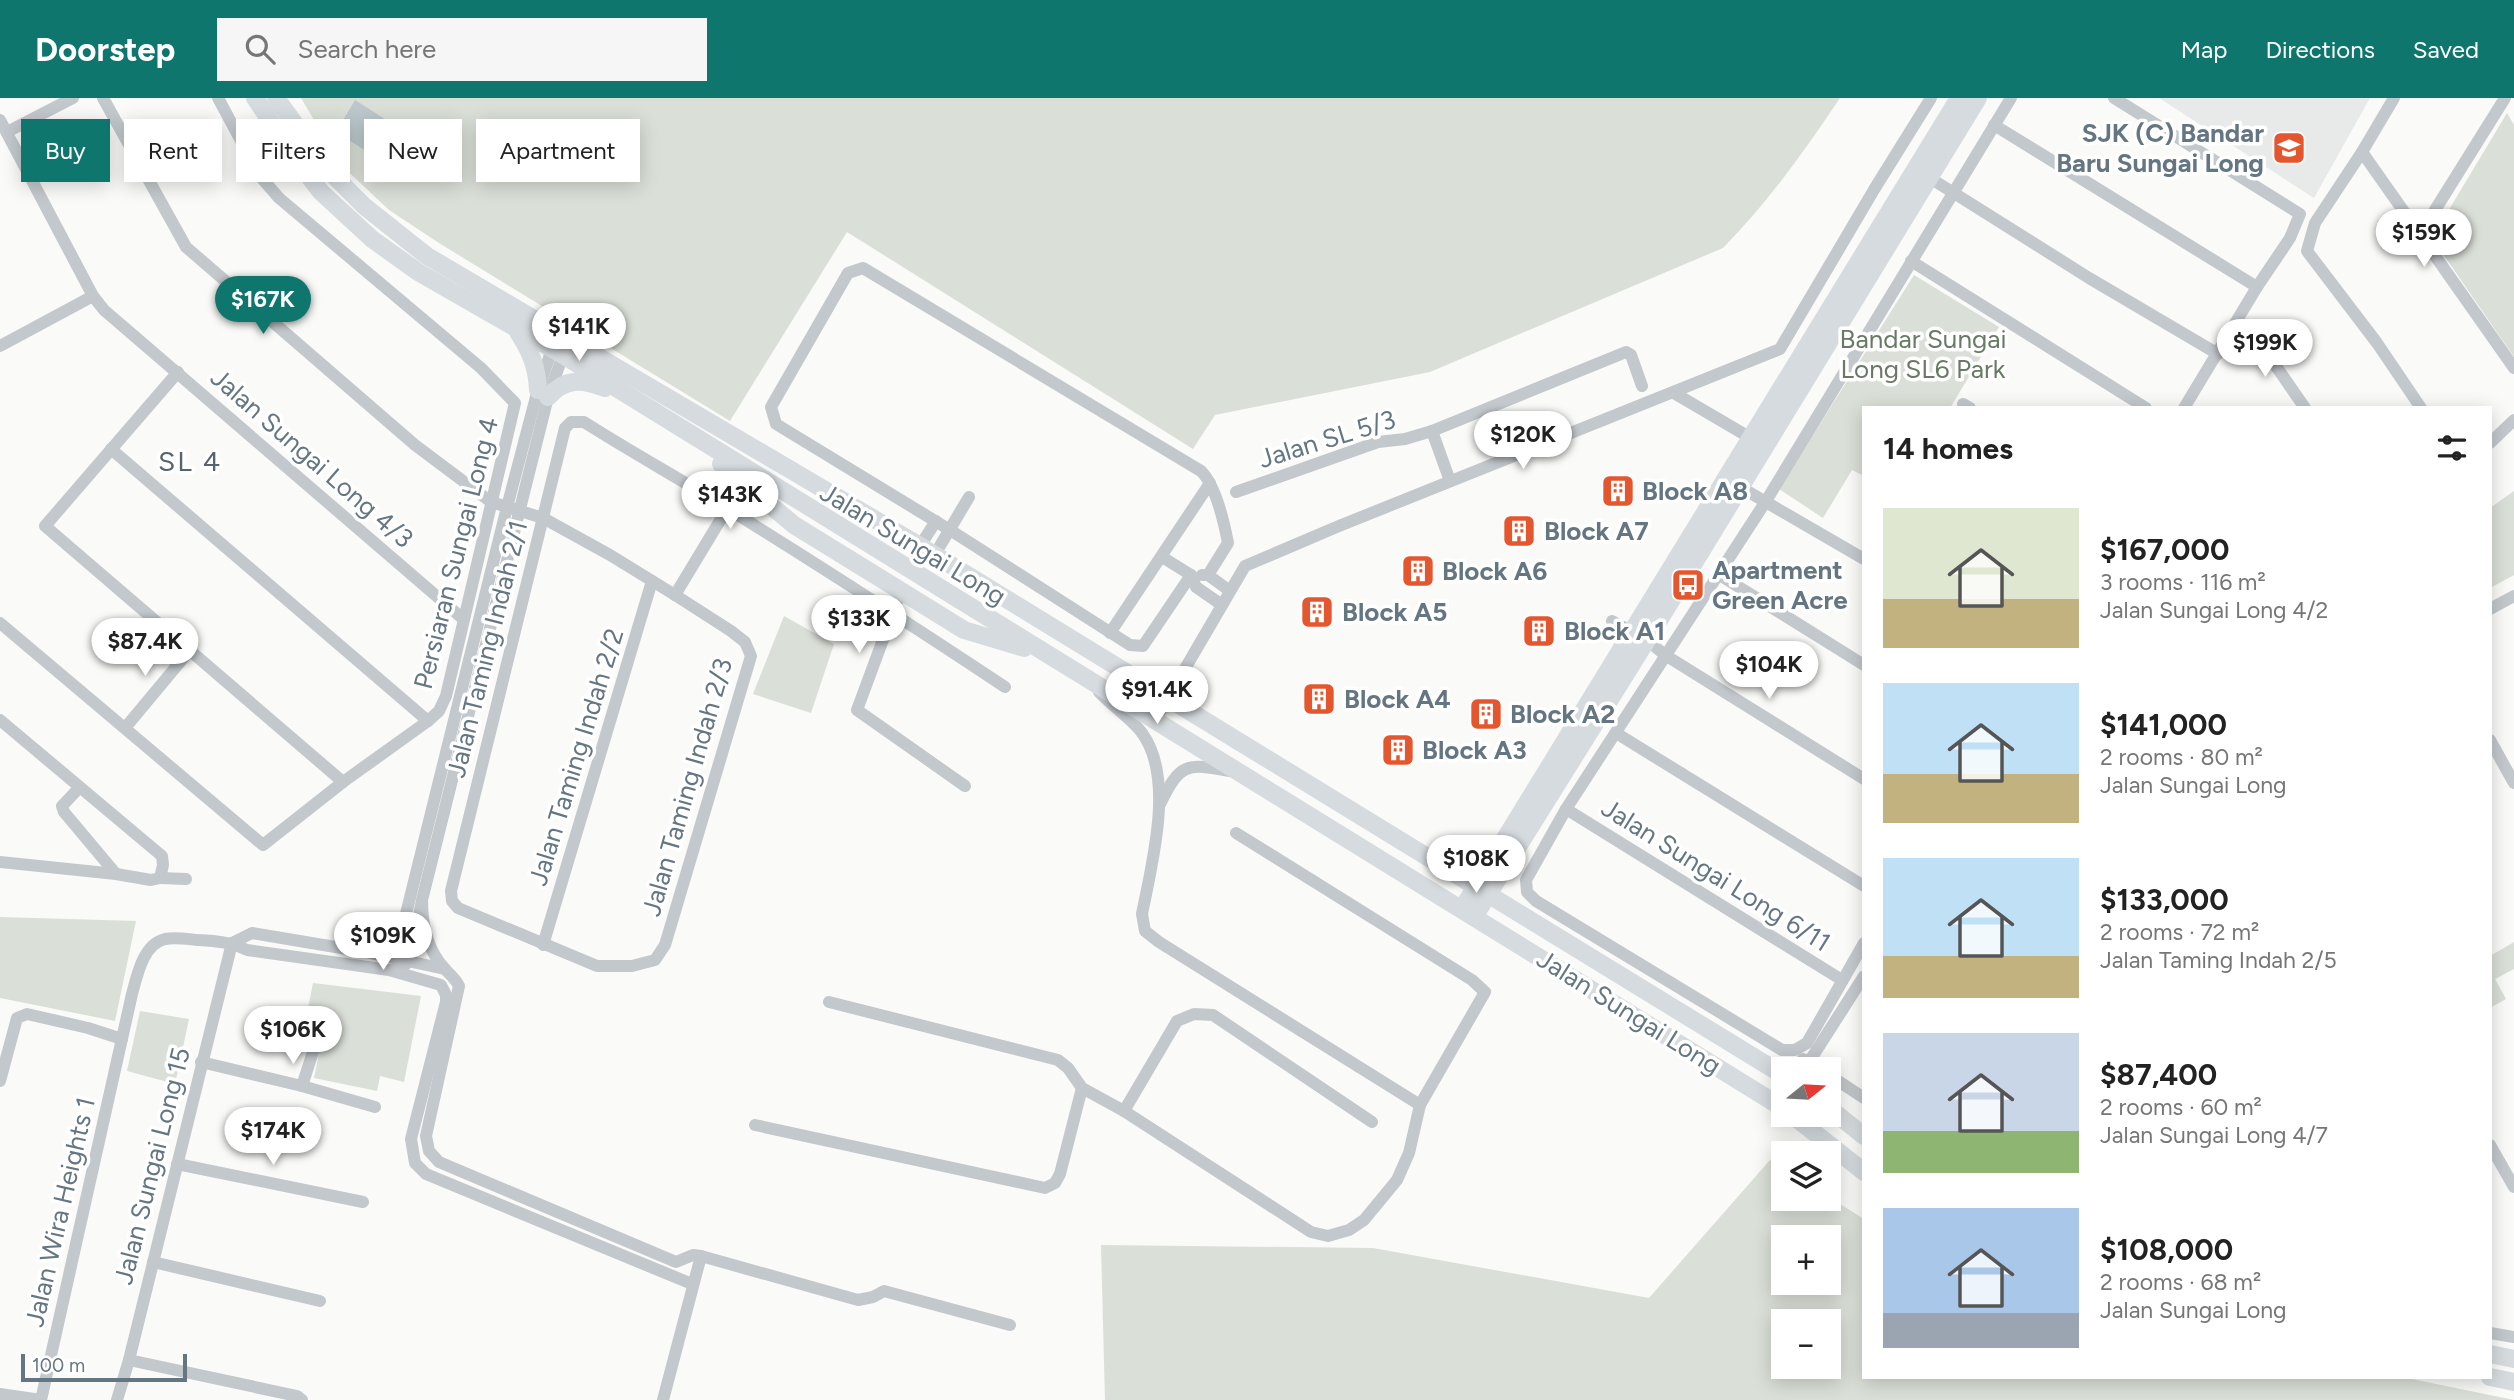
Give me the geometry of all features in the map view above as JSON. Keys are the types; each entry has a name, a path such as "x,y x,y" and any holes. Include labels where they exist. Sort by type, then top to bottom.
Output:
{"street":[{"path":"7,132 73,98"},
{"path":"103,98 186,247 415,445 491,502 543,518 675,595 727,509 835,579 892,612 1005,687"},
{"name":"Persiaran Sungai Long 4","path":"125,728 263,845 343,782 428,721 439,711 446,695 514,410 515,403 511,397 481,368 279,198 260,176 218,98"},
{"name":"Jalan Sungai Long","path":"255,98 321,192 372,239 418,272 517,329 558,345 583,346 927,551 1771,1067"},
{"name":"Jalan Sungai Long","path":"276,98 328,170 364,206 427,256 558,345 624,395 1468,913 1771,1095"},
{"path":"1155,720 1245,566 1780,349 1874,188 1931,98"},
{"path":"1483,890 1631,631 1959,98"},
{"path":"1468,913 1647,640 1978,98"},
{"path":"1862,946 1807,1043 1795,1050 1782,1050 1536,901 1526,888 1527,876 1566,809 1766,501 2011,98"},
{"path":"2114,98 2300,214 2290,239 2257,287 2185,406"},
{"path":"2394,98 2315,223 2307,251 2377,343 2420,406"},
{"path":"2420,234 2505,98"},
{"path":"2511,98 2514,103"},
{"name":"Jalan Sungai Long 4/3","path":"0,120 93,296 104,310 463,618"},
{"path":"1994,125 2257,287"},
{"path":"2362,152 2514,368"},
{"path":"1930,178 2089,278 2218,354"},
{"path":"1911,261 2143,406"},
{"path":"1191,575 1143,646 1130,645 936,521 776,424 771,407 848,273 863,268 1201,471 1210,483 1224,522 1228,543 1208,575"},
{"path":"461,297 484,294 491,314"},
{"path":"2,341 93,296"},
{"path":"517,329 531,352 543,394"},
{"path":"2253,333 2304,406"},
{"path":"406,965 401,934 558,345"},
{"name":"Jalan SL 5/3","path":"1236,492 1378,442 1405,439 1432,431 1626,352 1631,355 1642,386"},
{"path":"178,372 45,526 343,782"},
{"path":"543,394 573,381 624,395"},
{"path":"1674,393 1749,437"},
{"path":"2492,441 2514,420"},
{"name":"Jalan Taming Indah 2/1","path":"543,945 458,908 452,901 451,891 565,428 571,422 584,422 727,509"},
{"path":"673,424 794,525 964,630 1049,656"},
{"path":"1432,431 1450,481"},
{"path":"111,449 428,721"},
{"path":"1110,633 1210,483"},
{"path":"1740,487 1862,557"},
{"path":"927,551 950,530 969,497"},
{"path":"406,965 513,509"},
{"path":"927,551 936,521"},
{"path":"1162,556 1191,575 1208,575 1230,591"},
{"path":"1718,574 1862,664"},
{"path":"1191,575 1196,587 1222,605"},
{"name":"Jalan Taming Indah 2/2","path":"543,945 652,581"},
{"path":"901,591 857,710 965,786"},
{"name":"Jalan Taming Indah 2/3","path":"543,945 597,966 632,966 655,960 665,945 751,656 745,642 675,595"},
{"path":"2492,608 2514,596"},
{"path":"1612,621 1647,640 1665,655 1862,778"},
{"path":"0,623 125,728 190,650"},
{"path":"1087,679 1142,732 1154,757 1159,806 1142,914 1144,931 1420,1105"},
{"path":"0,720 162,856 160,878"},
{"path":"1616,733 1862,885"},
{"path":"2492,744 2514,783"},
{"path":"1159,806 1171,782 1182,770 1196,765 1241,773"},
{"path":"79,788 62,806 64,812 116,874"},
{"name":"Jalan Sungai Long 6/11","path":"1566,809 1842,980"},
{"path":"829,1002 1058,1060 1068,1068 1082,1088 1124,1111 1311,1232 1328,1236 1349,1230 1364,1220 1397,1180 1409,1153 1420,1105 1485,992 1472,980 1236,833"},
{"path":"0,862 151,880 186,879"},
{"path":"422,900 424,929 445,969 456,979 458,994 426,1136 429,1151 439,1162 676,1262 689,1256 701,1256 858,1300 884,1291 1010,1325"},
{"path":"232,943 252,933 365,952 406,965 445,969"},
{"path":"365,952 386,946 401,934"},
{"name":"Jalan Wira Heights 1","path":"0,1394 41,1400 139,965 161,940 175,938 232,943"},
{"path":"1547,961 1559,939"},
{"path":"232,943 247,950 388,971 406,965 441,985 446,995 411,1139 415,1163 426,1174 692,1284"},
{"name":"Jalan Sungai Long 15","path":"117,1400 232,943"},
{"path":"1820,1057 1860,991"},
{"path":"0,1081 17,1018 27,1014 122,1039"},
{"path":"1124,1111 1177,1021 1194,1014 1213,1015 1372,1122"},
{"path":"302,1086 322,1024"},
{"path":"201,1062 375,1107"},
{"path":"1841,1083 1862,1097"},
{"path":"755,1125 1045,1188 1055,1183 1060,1174 1082,1088"},
{"path":"1841,1118 1862,1134"},
{"path":"1807,1127 1862,1170"},
{"path":"2492,1148 2514,1187"},
{"path":"177,1164 363,1202"},
{"path":"663,1400 701,1256"},
{"path":"153,1262 320,1301"},
{"path":"2492,1333 2514,1337"},
{"path":"2492,1354 2514,1359"},
{"path":"129,1360 297,1395 302,1400"},
{"path":"2492,1377 2514,1382"}],"shaded area":[{"name":"SJK (C) Bandar Baru Sungai Long","path":"2159,98 2370,98 2314,198"},
{"path":"355,100 385,119 364,119 364,150 350,141 350,119 344,119"}],"green space":[{"path":"301,98 1840,98 1785,176 1723,248 1430,372 1215,415 1193,449 847,232 730,421 389,210 350,173 350,119 313,119"},
{"path":"2507,113 2514,125 2514,357 2432,238"},
{"name":"Bandar Sungai Long SL6 Park","path":"1914,275 1999,327 1951,406 1862,406 1862,475 1852,470 1823,518 1779,489"},
{"path":"2514,491 2514,575 2492,587 2492,507"},
{"path":"784,616 834,644 811,713 753,694"},
{"path":"0,917 136,921 115,1021 0,998"},
{"path":"2514,942 2514,969 2495,979 2506,999 2492,1007 2492,955"},
{"path":"313,983 421,996 404,1082 380,1076 377,1091 314,1078 327,1013 308,1008"},
{"path":"140,1011 189,1019 175,1084 127,1071"},
{"path":"1770,1160 1771,1211 1841,1211 1841,1205 1862,1218 1862,1379 2412,1379 2514,1400 1105,1400 1101,1245 1373,1248 1649,1298"}],"place":[{"name":"SJK (C) Bandar Baru Sungai Long","path":"2289,148"},
{"name":"Block A8","path":"1618,491"},
{"name":"Block A7","path":"1519,531"},
{"name":"Block A6","path":"1418,571"},
{"name":"Apartment Green Acre","path":"1688,585"},
{"name":"Block A5","path":"1317,612"},
{"name":"Block A1","path":"1539,631"},
{"name":"Block A4","path":"1319,699"},
{"name":"Block A2","path":"1486,714"},
{"name":"Block A3","path":"1398,750"}],"district":[{"name":"SL 4","path":"190,461"}]}
